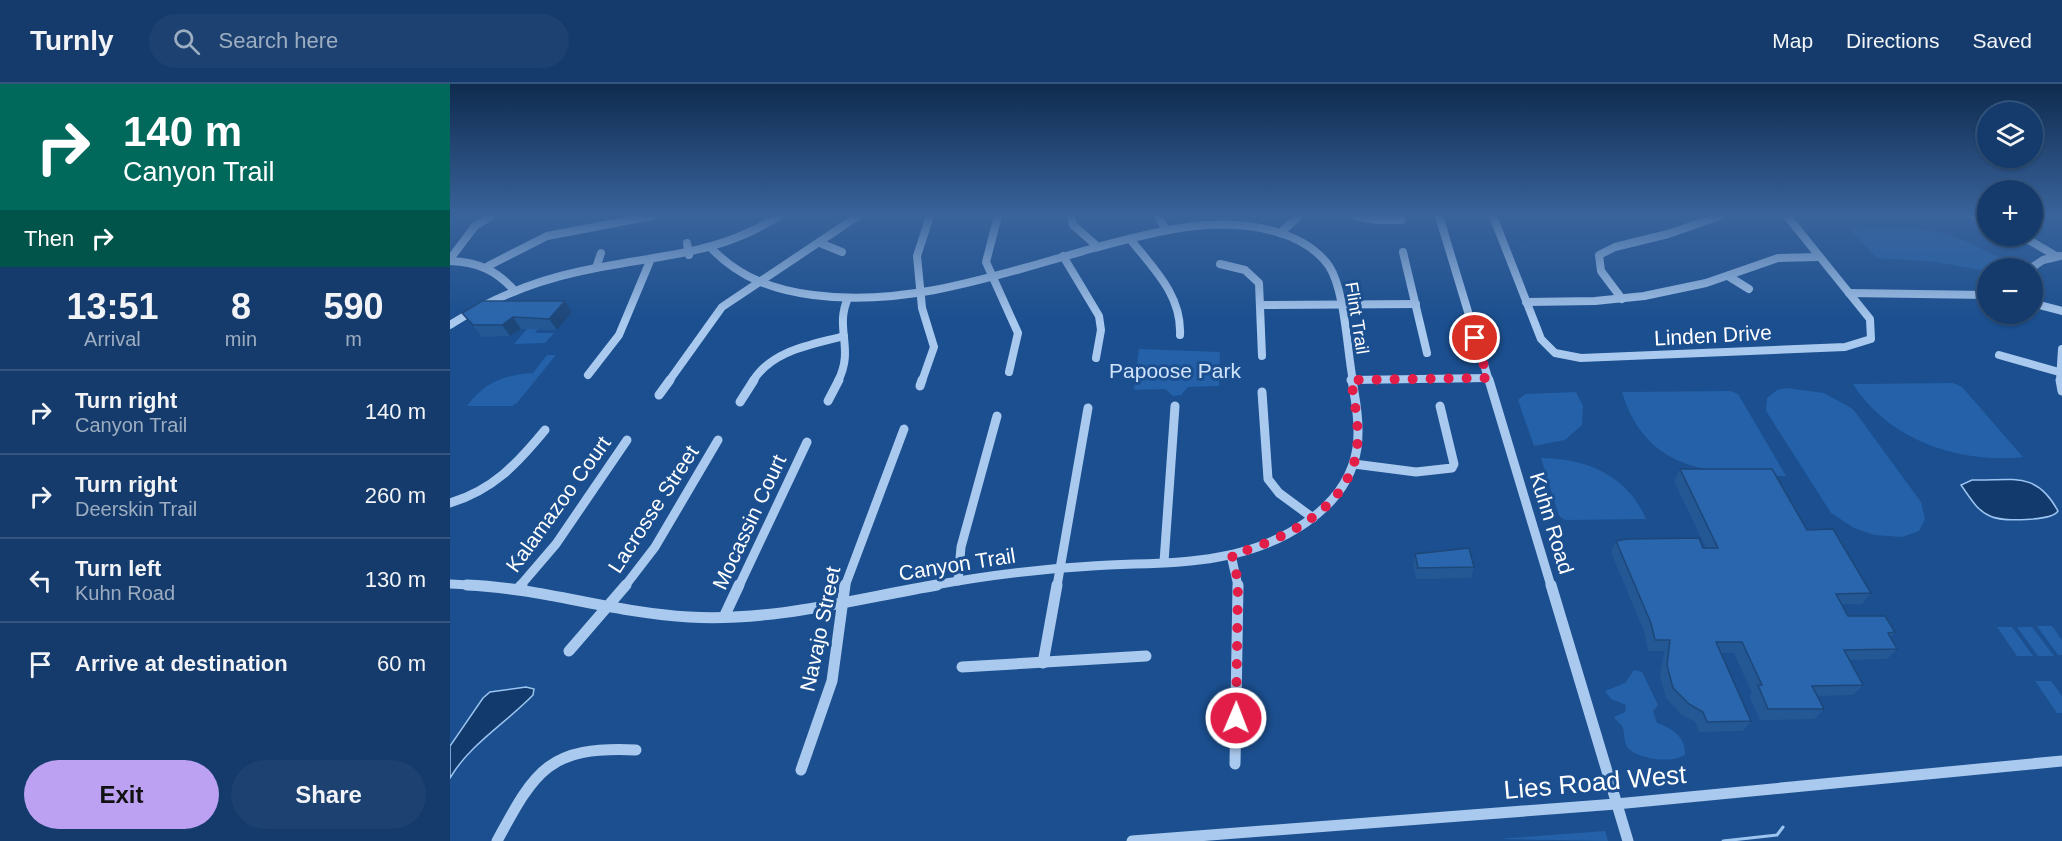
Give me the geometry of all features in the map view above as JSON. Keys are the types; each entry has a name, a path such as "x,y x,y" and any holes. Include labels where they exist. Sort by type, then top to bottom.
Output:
{"street":[{"path":"488,266 517,251"},
{"path":"450,325 515,291 596,268 703,251"},
{"name":"Flint Trail","path":"714,251 732,268 758,282 799,293 848,298 920,291 1081,251"},
{"path":"658,395 714,315 728,302 807,251"},
{"path":"918,251 920,291 934,344 932,357 920,386"},
{"path":"989,251 986,262 1018,333 1009,372"},
{"path":"1139,251 1176,302 1181,316 1180,335"},
{"name":"Flint Trail","path":"1315,251 1321,256 1336,278 1351,380"},
{"name":"Kuhn Road","path":"1450,251 1628,841"},
{"path":"1507,251 1526,302 1622,299 1674,290 1728,276 1778,258 1819,257"},
{"path":"1606,251 1599,255 1601,272 1622,299"},
{"path":"1815,251 1849,293 1977,295"},
{"path":"1403,252 1427,353"},
{"path":"596,268 601,253"},
{"path":"1321,256 1330,254"},
{"path":"1063,256 1099,316 1101,330 1096,358"},
{"path":"2043,263 2059,256"},
{"path":"450,260 488,266 502,276 515,291"},
{"path":"588,375 621,332 650,261"},
{"path":"1220,264 1240,268 1255,277 1260,289 1262,357"},
{"path":"1728,276 1749,289"},
{"name":"Linden Drive","path":"1526,302 1542,342 1555,353 1581,358 1845,347 1871,339 1870,320 1849,293"},
{"path":"828,401 844,367 847,354 840,318 848,298"},
{"path":"1260,305 1416,304"},
{"path":"2043,306 2062,311"},
{"path":"740,402 758,373 783,353 844,336"},
{"path":"778,345 783,353"},
{"path":"2062,349 2059,372 2062,392"},
{"path":"2000,355 2059,372"},
{"path":"1351,380 1488,378"},
{"name":"Canyon Trail","path":"450,584 518,589 672,616 724,617 774,614 958,581 1059,567 1164,562 1232,555 1269,542 1313,518 1334,496 1354,464 1358,433 1351,380"},
{"path":"1262,392 1265,467 1268,479 1280,493 1313,518"},
{"path":"1164,562 1175,406"},
{"path":"1354,464 1389,471 1454,470 1440,406"},
{"path":"1043,663 1088,408"},
{"path":"958,581 961,547 997,416"},
{"name":"Navajo Street","path":"801,770 832,681 846,581 904,429"},
{"path":"450,503 472,497 501,481 545,430"},
{"name":"Kalamazoo Court","path":"518,589 556,544 627,440"},
{"name":"Lacrosse Street","path":"569,651 610,605 655,547 718,440"},
{"name":"Mocassin Court","path":"724,617 807,442"},
{"path":"1232,555 1238,581 1235,764"},
{"path":"962,667 1146,656"},
{"path":"497,841 524,790 553,760 584,749 604,747 636,750"},
{"name":"Lies Road West","path":"1132,841 1616,804 2062,761"}],"green space":[{"path":"1870,251 1987,251 2001,258 1977,258 1977,269 1936,262 1877,258"},
{"path":"527,329 538,329 535,333 554,333 545,343 514,344"},
{"name":"Papoose Park","path":"1139,349 1220,352 1219,386 1188,387 1181,395 1173,396 1165,389 1134,390"},
{"path":"547,355 556,355 517,403 512,406 467,406 481,391 496,381 533,373"},
{"path":"1953,383 1962,387 2023,457 1974,456 1950,452 1927,444 1905,434 1885,420 1868,404 1853,384"},
{"path":"1787,388 1824,393 1853,409 1921,502 1925,519 1919,531 1902,537 1874,535 1854,528 1831,513 1766,411 1767,398 1777,390"},
{"path":"1731,391 1738,394 1786,476 1709,470 1686,464 1666,454 1648,439 1633,419 1622,392"},
{"path":"1576,392 1583,406 1582,425 1565,440 1534,446 1518,400 1525,394"},
{"path":"1541,458 1574,461 1604,472 1628,491 1646,519 1565,520 1559,516"},
{"path":"2037,626 2052,626 2062,640 2062,655 2058,655"},
{"path":"1997,627 2012,627 2033,656 2017,656"},
{"path":"2017,627 2032,627 2054,656 2038,656"},
{"path":"1634,670 1642,672 1658,705 1653,711 1657,723 1681,738 1685,755 1666,760 1650,758 1630,750 1626,745 1623,728 1614,717 1625,712 1626,705 1611,699 1605,691 1625,683"},
{"path":"2035,681 2051,681 2062,696 2062,713 2057,713"},
{"path":"1605,831 1608,841 1498,839"}],"shaded area":[{"path":"2011,479 2032,483 2050,498 2058,511 2046,517 2026,520 1990,516 1977,507 1961,485 1972,480"},
{"path":"526,687 534,689 533,695 478,744 450,778 450,746 483,698 490,692"}],"building":[{"path":"482,301 565,301 549,319 513,317 502,325 473,325 462,313"},
{"path":"1680,469 1772,469 1807,530 1833,529 1871,593 1836,594 1848,616 1885,616 1895,632 1888,633 1897,649 1844,650 1863,685 1812,686 1824,709 1768,709 1758,685 1762,685 1742,642 1716,642 1751,721 1707,722 1703,712 1689,704 1673,688 1667,665 1670,640 1655,640 1651,623 1616,541 1699,538 1703,548 1718,548"},
{"path":"1469,548 1474,567 1418,568 1415,554"}],"waterway":[{"path":"1723,841 1777,835 1783,827"}],"route":[{"path":"1236,718 1238,581 1232,555 1285,535 1313,518 1342,485 1354,464 1357,446 1358,433 1351,380 1488,378 1475,338"}]}
